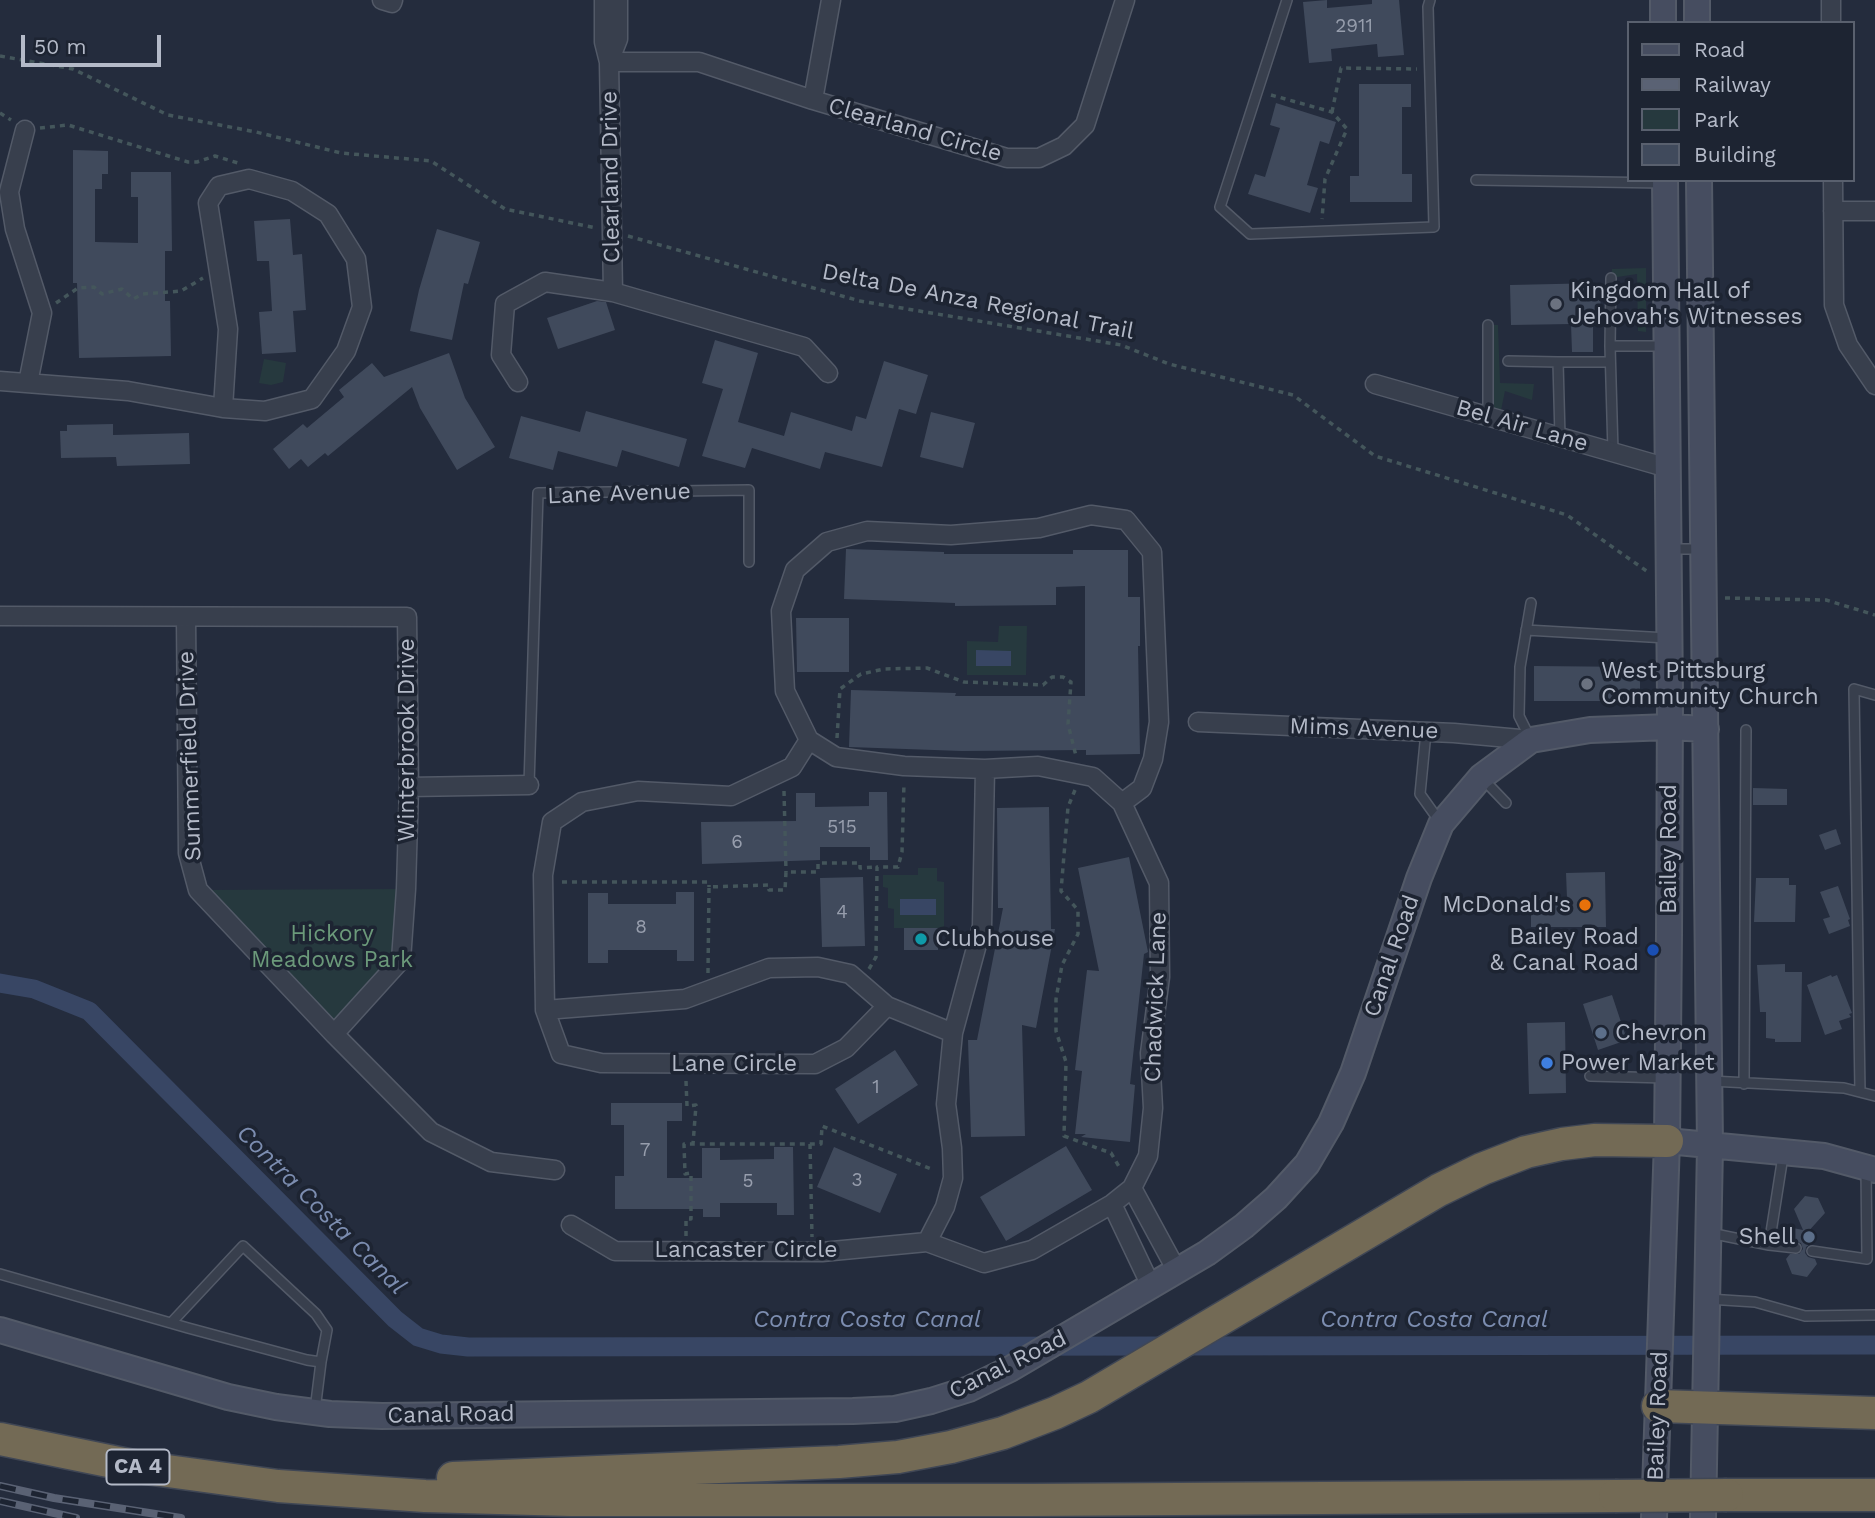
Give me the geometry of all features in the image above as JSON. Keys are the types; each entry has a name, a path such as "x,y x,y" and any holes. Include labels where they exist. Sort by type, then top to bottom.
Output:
{"highway":[{"path":"278,1486 549,1473 730,1468 898,1457 951,1447 1003,1433 1089,1397 1439,1190 1482,1169 1526,1152 1562,1144 1595,1140 1667,1141"},
{"path":"1658,1406 1875,1413"},
{"name":"CA 4","path":"0,1439 138,1467 278,1486 425,1496 571,1500 1046,1500 1875,1495"}],"main road":[{"path":"1663,0 1663,21"},
{"path":"1697,0 1697,21"},
{"name":"Bailey Road","path":"1654,1518 1667,1141 1669,638 1665,182"},
{"name":"Bailey Road","path":"1699,182 1704,549 1714,594 1706,729 1710,1146 1703,1518"},
{"name":"Canal Road","path":"0,1330 228,1397 315,1412 382,1416 881,1409 931,1401 969,1389 1010,1369 1177,1271 1244,1226 1276,1198 1307,1164 1331,1123 1353,1073 1419,878 1441,824 1481,776 1531,740 1590,730 1669,727 1706,729"},
{"path":"1667,1141 1783,1150 1824,1156 1870,1169"}],"street":[{"path":"382,0 393,3 393,0"},
{"name":"Clearland Drive","path":"604,0 604,43 609,62 613,292"},
{"name":"Clearland Drive","path":"609,62 618,39 618,0"},
{"path":"813,100 831,0"},
{"name":"Clearland Circle","path":"609,62 698,62 813,100 1007,158 1039,158 1064,146 1085,125 1125,0"},
{"path":"1830,0 1831,21"},
{"path":"25,130 9,192 15,229 42,313 28,383"},
{"path":"0,381 128,391 223,408 265,411 312,399 346,351 362,307 356,259 328,214 292,191 249,179 219,186 208,203 228,329 223,408"},
{"path":"1833,182 1834,305 1848,345 1875,385"},
{"path":"1833,211 1875,211"},
{"name":"Clearland Drive","path":"518,382 501,355 505,304 545,282 613,292 804,346 828,373"},
{"name":"Bel Air Lane","path":"1375,384 1668,468"},
{"path":"953,1033 887,1006 850,974 818,967 769,968 685,999 544,1010 543,883 552,822 582,802 638,791 731,796 792,767 809,740 785,691 781,611 795,570 827,542 867,531 951,535 1039,528 1091,514 1126,520 1152,552 1158,722 1153,759 1142,788 1122,803"},
{"name":"Winterbrook Drive","path":"0,616 407,617 409,787 407,889 401,960 334,1034"},
{"name":"Summerfield Drive","path":"186,617 188,853 198,890 431,1132 491,1161 555,1171"},
{"name":"Mims Avenue","path":"1198,722 1426,732 1531,740"},
{"name":"Chadwick Lane","path":"809,740 836,757 904,766 985,769 1038,766 1093,776 1122,803 1158,883 1160,977 1150,1053 1153,1108 1148,1156 1132,1188 1112,1204 1032,1250 984,1263 927,1242"},
{"path":"927,1242 945,1207 953,1178 946,1104 953,1033 982,926 985,769"},
{"path":"409,787 529,786"},
{"name":"Lane Circle","path":"544,1010 561,1054 601,1063 815,1064 846,1048 887,1006"},
{"path":"1132,1188 1177,1271"},
{"path":"1112,1204 1151,1286"},
{"name":"Lancaster Circle","path":"572,1225 615,1251 813,1252 927,1242"}],"lane":[{"path":"1287,0 1220,207 1250,234 1434,227 1428,7 1430,0"},
{"path":"1476,180 1626,181"},
{"path":"1611,278 1610,362 1614,453"},
{"path":"1488,325 1488,417"},
{"path":"1610,346 1667,346"},
{"path":"1508,361 1610,362"},
{"path":"1558,362 1560,437"},
{"name":"Lane Avenue","path":"529,786 538,494 749,490 749,562"},
{"path":"1668,549 1704,549"},
{"path":"1531,603 1520,667 1519,716 1531,740"},
{"path":"1526,630 1669,638"},
{"path":"1860,1092 1854,689 1875,695"},
{"path":"1744,1084 1746,730"},
{"path":"1426,732 1420,794 1441,824"},
{"path":"1481,776 1506,803"},
{"path":"1590,1076 1667,1078"},
{"path":"1710,1081 1844,1088 1875,1096"},
{"path":"1769,1245 1783,1150"},
{"path":"1812,1251 1867,1259 1870,1169"},
{"path":"1708,1233 1796,1248"},
{"path":"171,1323 243,1246 316,1314 327,1331 315,1412"},
{"path":"0,1274 321,1362"},
{"path":"1707,1307 1755,1302 1805,1316 1875,1315"}],"path":[{"name":"Delta De Anza Regional Trail","path":"0,57 73,69 168,115 341,152 431,161 505,209 613,232 860,301 1121,345 1169,364 1293,395 1375,456 1567,514 1647,572 1668,580"},
{"path":"1332,112 1342,68 1430,69"},
{"path":"1258,91 1332,112 1347,129 1325,179 1321,232"},
{"path":"0,113 25,130 68,125 188,162 215,156 237,162 249,179"},
{"path":"42,313 78,288 94,287 102,294 122,289 132,299 143,294 181,291 217,269"},
{"path":"1714,594 1737,600 1826,600 1875,615"},
{"path":"836,757 840,689 861,674 884,669 927,668 964,682 1043,685 1052,677 1063,677 1071,682 1068,724 1080,775 1068,807 1061,891 1078,910 1078,934 1062,965 1056,999 1056,1031 1066,1062 1064,1136 1111,1153 1132,1188"},
{"path":"786,872 818,872 818,863 860,863 860,868 898,867 904,766"},
{"path":"709,887 769,885 769,890 785,890 784,771"},
{"path":"862,984 876,957 877,867"},
{"path":"543,883 709,882 708,992"},
{"path":"686,1063 687,1106 696,1105 693,1143"},
{"path":"687,1251 685,1219 691,1219 691,1173 685,1174 684,1144 821,1144 822,1126 953,1178"},
{"path":"810,1144 813,1252"}],"green space":[{"path":"1646,268 1646,332 1638,331 1637,274 1611,278 1612,269"},
{"path":"1488,325 1498,325 1500,383 1534,384 1532,400 1505,391 1499,420 1488,417"},
{"path":"264,359 286,363 283,382 271,385 259,383"},
{"path":"999,626 1027,626 1026,675 967,675 967,641 998,642"},
{"path":"918,868 937,868 937,881 944,882 944,928 894,928 894,909 888,908 888,888 883,887 883,875 918,875"},
{"name":"Hickory Meadows Park","path":"406,889 401,960 334,1034 198,890"}],"water":[{"path":"976,650 1011,651 1011,666 976,666"},
{"path":"900,899 936,899 936,915 900,915"}],"building":[{"path":"1327,0 1327,8 1372,4 1372,0 1399,0 1404,55 1378,57 1377,44 1331,49 1332,61 1309,63 1303,2"},
{"path":"1359,84 1411,84 1411,107 1402,107 1402,174 1412,174 1412,202 1350,202 1350,176 1359,176"},
{"path":"1276,103 1336,122 1329,144 1320,141 1307,185 1318,188 1310,213 1248,194 1255,174 1265,177 1280,128 1270,125"},
{"path":"73,150 108,151 108,174 102,174 102,189 95,189 95,242 138,243 138,197 131,197 131,172 171,172 172,251 165,251 165,301 170,301 171,356 79,358 77,283 73,283"},
{"path":"290,219 293,255 302,254 306,310 293,311 296,352 262,354 259,312 272,311 269,261 257,261 254,221"},
{"path":"437,229 480,242 468,284 464,283 452,340 410,331"},
{"name":"Kingdom Hall of Jehovah's Witnesses","path":"1600,283 1601,324 1593,324 1593,352 1572,352 1571,324 1511,325 1510,285"},
{"path":"597,301 606,302 615,330 558,349 547,318"},
{"path":"715,340 758,353 738,422 784,436 791,412 852,431 856,416 866,419 884,361 928,375 916,414 899,409 882,467 825,452 820,469 752,448 745,468 702,456 723,389 702,383"},
{"path":"449,353 465,398 495,447 457,470 420,408 412,387 328,456 325,453 308,467 301,459 289,469 273,449 303,424 307,428 344,397 339,390 372,363 384,377"},
{"path":"586,411 687,439 679,467 622,450 617,467 558,451 553,470 509,458 521,416 580,432"},
{"path":"931,412 975,423 963,468 920,457"},
{"path":"113,424 113,435 189,433 190,464 117,466 116,457 61,458 60,431 67,431 67,425"},
{"path":"846,549 944,554 1073,554 1073,550 1128,550 1128,597 1140,597 1140,754 1086,755 1086,750 962,751 849,747 851,690 956,693 955,696 1085,696 1085,586 1056,587 1056,605 955,606 955,603 844,599"},
{"path":"796,618 849,618 849,672 797,672"},
{"name":"West Pittsburg Community Church","path":"1534,666 1640,667 1640,701 1534,701"},
{"path":"1753,788 1787,789 1787,805 1753,805"},
{"path":"869,792 887,792 888,860 870,860 870,847 820,847 820,860 702,864 701,822 796,821 796,793 815,793 815,807 869,806"},
{"path":"1049,807 1051,929 1055,929 1036,1028 1022,1025 1025,1136 971,1137 968,1040 977,1040 1003,908 998,908 997,808"},
{"path":"1836,829 1841,844 1825,850 1819,835"},
{"path":"1129,857 1148,952 1144,954 1130,1084 1135,1085 1130,1142 1081,1137 1086,1134 1075,1134 1082,1071 1075,1070 1087,970 1099,971 1078,868"},
{"path":"1605,872 1606,927 1531,927 1531,899 1567,898 1566,873"},
{"path":"863,877 865,946 822,947 820,878"},
{"path":"1756,878 1789,878 1789,885 1796,885 1795,922 1754,922"},
{"path":"1838,886 1850,926 1829,934 1823,919 1830,917 1820,892"},
{"path":"676,892 694,892 694,961 677,961 677,950 608,950 608,963 588,963 588,893 608,893 608,904 676,904"},
{"name":"Clubhouse","path":"904,928 938,928 938,950 904,950"},
{"path":"1785,964 1785,972 1802,972 1801,1042 1775,1042 1775,1039 1766,1038 1766,1012 1760,1012 1757,965"},
{"path":"1837,975 1852,1013 1849,1014 1851,1017 1839,1021 1842,1029 1825,1035 1807,985"},
{"path":"1612,995 1627,1040 1598,1050 1583,1004"},
{"path":"1565,1022 1566,1093 1529,1094 1527,1023"},
{"path":"895,1050 918,1085 858,1124 835,1089"},
{"path":"611,1103 682,1103 682,1121 667,1121 667,1178 702,1178 702,1148 720,1148 720,1160 774,1159 774,1147 793,1147 794,1215 777,1215 777,1203 720,1203 720,1217 703,1217 703,1209 615,1209 615,1176 624,1176 624,1125 611,1125"},
{"path":"1066,1146 1092,1190 1006,1241 980,1197"},
{"path":"834,1147 897,1174 880,1213 817,1187"},
{"path":"1805,1196 1818,1198 1825,1213 1806,1234 1810,1244 1805,1253 1815,1259 1817,1264 1807,1277 1792,1274 1786,1259 1790,1254 1799,1254 1803,1249 1801,1243 1793,1241 1788,1227 1803,1230 1794,1209"}],"waterway":[{"name":"Contra Costa Canal","path":"0,983 34,989 89,1011 395,1319 418,1337 441,1344 468,1347 1875,1345"}],"railway":[{"path":"0,1486 54,1498 181,1518"},
{"path":"0,1501 76,1518"}],"place":[{"name":"Kingdom Hall of Jehovah's Witnesses","path":"1556,304"},
{"name":"West Pittsburg Community Church","path":"1587,684"},
{"name":"McDonald's","path":"1585,905"},
{"name":"Clubhouse","path":"921,939"},
{"name":"Bailey Road & Canal Road","path":"1653,950"},
{"name":"Chevron","path":"1601,1033"},
{"name":"Power Market","path":"1547,1063"},
{"name":"Shell","path":"1809,1237"}]}
